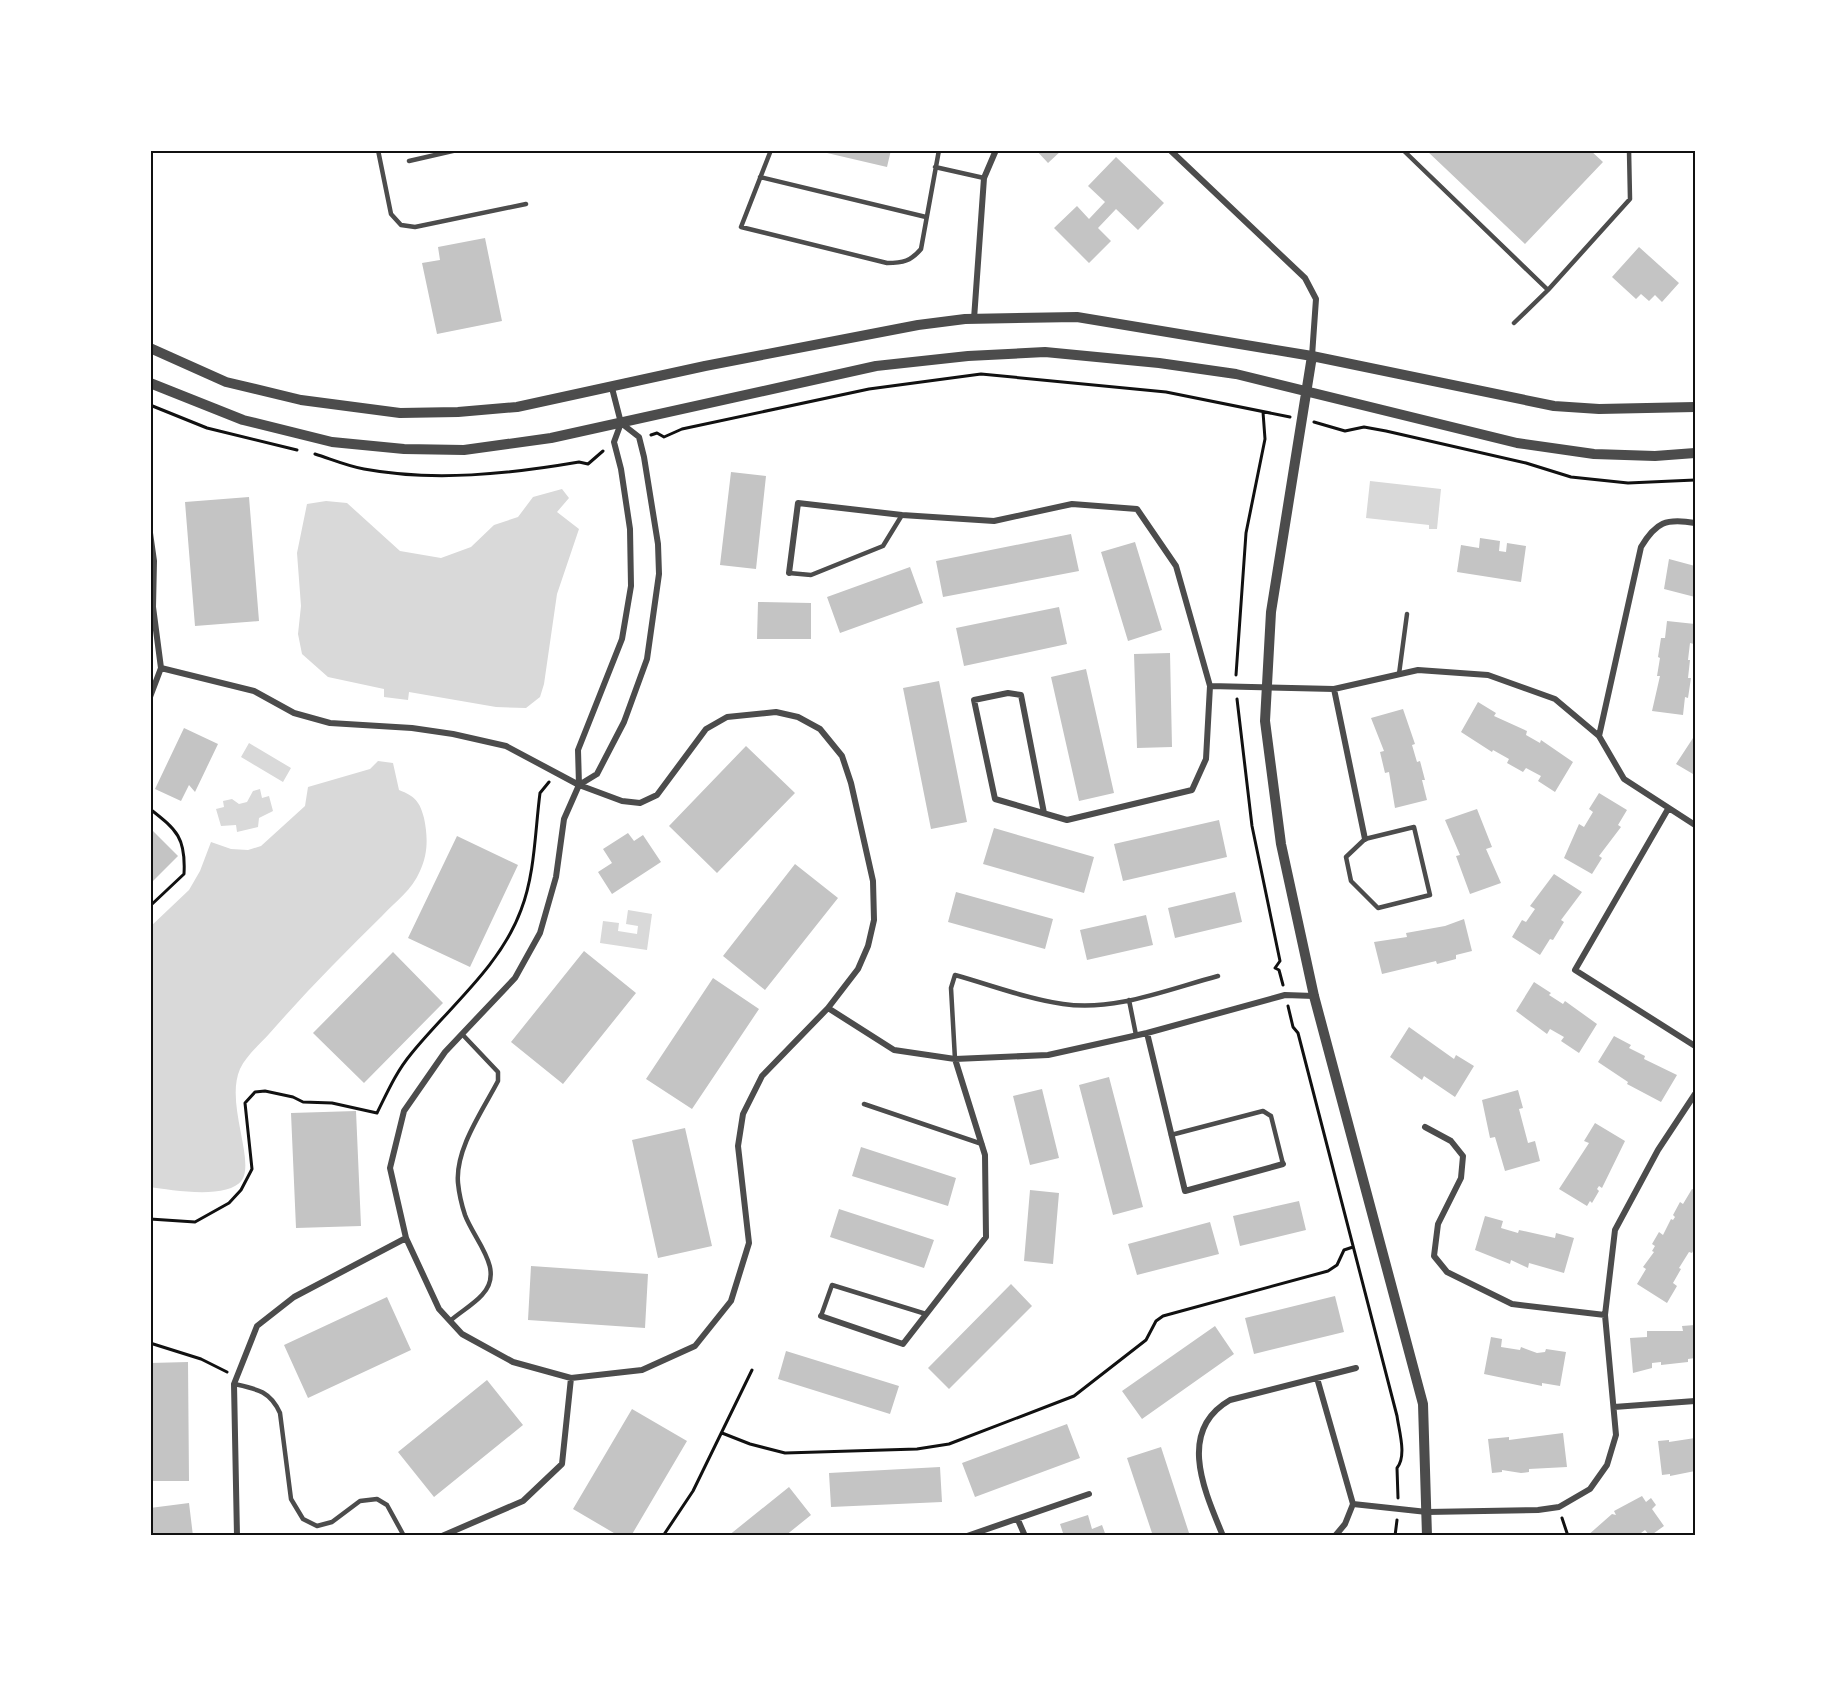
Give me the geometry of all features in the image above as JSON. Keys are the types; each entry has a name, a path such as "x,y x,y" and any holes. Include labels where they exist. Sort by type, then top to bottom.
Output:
{"street":[{"path":"974,319 984,178 996,150"},
{"path":"1170,150 1305,278 1316,299 1312,356 1271,612 1265,721 1281,844 1314,996 1423,1404 1427,1536"},
{"path":"150,348 226,382 301,400 400,413 516,407 863,335 974,319 1077,317 1312,356 1554,406 1599,409 1695,407"},
{"path":"150,383 243,420 332,442 404,449 464,450 551,438 876,366 968,356 1034,353 1159,363 1225,372 1517,443 1594,454 1655,456 1695,453"},
{"path":"161,668 254,691 294,713 330,723 422,729 506,746 579,785 622,801 640,803 657,795 706,729 727,717 777,712 798,717 820,729 842,756 851,783 873,881 874,920 868,946 858,969 828,1008 762,1077 743,1114 738,1146 749,1243 731,1301 695,1346 642,1371 571,1378 513,1362 462,1334 439,1309 406,1238 390,1168 404,1111 445,1052 515,978 540,933 556,877 564,819 579,785 578,750 622,639 631,586 630,529 621,469 614,442 621,423 612,388"},
{"path":"579,785 597,774 624,722 647,659 659,574 658,544 650,483 639,437 621,423"},
{"path":"789,573 798,503 902,515 994,521 1072,504 1137,509 1176,566 1209,686 1206,759 1192,790 1067,820 995,799 974,700 1008,693 1021,695 1044,813"},
{"path":"1599,736 1641,547 1653,527 1675,520 1695,523"},
{"path":"150,533 154,561 153,607 161,668 150,698"},
{"path":"1209,686 1267,685 1334,689 1418,670 1488,675 1555,699 1599,736 1624,779 1695,825"},
{"path":"1334,689 1365,839"},
{"path":"1668,808 1575,970 1695,1046"},
{"path":"828,1008 894,1050 955,1059 1048,1055 1147,1033 1285,995 1314,996"},
{"path":"1147,1033 1185,1191 1283,1164"},
{"path":"821,1316 903,1344 986,1237 985,1155 955,1059"},
{"path":"1353,1504 1427,1512 1538,1510 1559,1507 1590,1489 1607,1465 1616,1435 1605,1315 1615,1230 1658,1150 1695,1094"},
{"path":"1425,1127 1451,1141 1463,1156 1461,1178 1438,1224 1434,1256 1447,1272 1512,1304 1605,1315"},
{"path":"237,1536 234,1384 257,1326 294,1297 406,1238"},
{"path":"1223,1536 1206,1492 1198,1455 1207,1420 1216,1408 1230,1400 1356,1368"},
{"path":"442,1536 523,1501 562,1464 571,1378"},
{"path":"1317,1378 1353,1504 1345,1524 1335,1536"},
{"path":"1614,1407 1695,1401"},
{"path":"967,1536 1089,1494"},
{"path":"1018,1520 1025,1536"}],"lane":[{"path":"378,150 391,214 400,225 415,227 526,204"},
{"path":"409,161 457,150"},
{"path":"771,150 741,227 887,263 899,263 912,259 921,249 939,150"},
{"path":"1403,150 1548,290"},
{"path":"1514,323 1548,290 1630,200 1629,150"},
{"path":"935,166 984,178"},
{"path":"760,177 926,217"},
{"path":"789,573 811,575 883,546 902,515"},
{"path":"1399,675 1407,614"},
{"path":"1414,827 1430,895 1378,908 1351,880 1346,858 1365,839 1414,827"},
{"path":"955,1059 951,988 956,975 1064,1004 1098,1004 1129,1000 1218,976"},
{"path":"1129,1000 1136,1035"},
{"path":"450,1321 483,1294 491,1279 490,1266 465,1215 458,1182 464,1153 498,1081 498,1072 462,1034"},
{"path":"864,1104 982,1144"},
{"path":"1170,1135 1263,1111 1271,1116 1283,1164"},
{"path":"821,1316 832,1285 926,1314"},
{"path":"234,1384 262,1390 275,1401 280,1413 291,1499 303,1519 317,1526 332,1522 360,1501 377,1499 387,1505 404,1536"}],"path":[{"path":"639,437 657,434 664,437 682,429 869,389 981,374 1166,392 1263,412 1265,439 1246,532 1236,668"},
{"path":"150,405 207,428 299,450"},
{"path":"1312,421 1345,431 1364,427 1386,431 1571,477 1628,483 1695,480"},
{"path":"308,453 387,473 461,475 579,462 588,464 614,442"},
{"path":"1237,706 1252,825 1280,961 1275,968 1280,970"},
{"path":"150,1219 195,1222 229,1203 241,1190 252,1169 245,1103 255,1092 265,1091 293,1097 303,1102 332,1103 377,1113 391,1082 410,1055 478,979 505,941 521,910 530,878 540,793 554,771"},
{"path":"150,808 180,836 185,851 184,874 150,906"},
{"path":"1291,1017 1298,1033 1397,1416 1401,1452 1401,1464 1397,1468 1399,1476"},
{"path":"722,1433 750,1444 785,1453 918,1449 949,1444 1074,1396 1146,1340 1156,1321 1163,1316 1328,1271 1337,1265 1344,1250 1353,1247"},
{"path":"150,1343 201,1359 237,1376"},
{"path":"663,1536 693,1491 752,1370"},
{"path":"1559,1507 1568,1536"},
{"path":"1395,1536 1397,1530"}],"shaded area":[{"path":"1370,481 1441,489 1437,529 1429,529 1429,525 1366,518"},
{"path":"562,489 569,498 557,512 579,529 557,594 544,684 540,697 526,708 496,707 409,692 408,700 384,697 384,689 328,677 302,654 298,634 301,606 297,553 307,504 326,501 347,503 400,551 441,558 471,547 494,525 518,517 533,497"},
{"path":"249,743 291,768 283,782 241,757"},
{"path":"378,761 393,763 399,790 416,800 424,818 427,845 423,865 417,878 253,1050 240,1069 236,1083 236,1098 245,1159 242,1180 225,1190 212,1192 150,1187 150,927 189,890 200,871 211,842 231,849 248,850 261,846 305,806 308,787 370,769"},
{"path":"260,789 262,798 269,796 273,811 259,818 258,827 237,832 236,825 221,826 216,809 224,807 223,801 232,799 239,804 247,802 253,791"},
{"path":"628,910 652,914 647,950 600,943 603,921 619,923 618,931 637,934 638,926 626,924"}],"building":[{"path":"828,150 891,150 887,167 827,153"},
{"path":"1036,150 1062,150 1048,163"},
{"path":"1426,150 1590,150 1603,162 1525,244"},
{"path":"1116,157 1164,203 1138,230 1116,209 1098,228 1111,241 1089,263 1054,228 1077,206 1089,219 1105,202 1088,186"},
{"path":"485,238 502,321 437,334 422,263 440,260 438,247"},
{"path":"1639,247 1679,283 1662,302 1655,295 1649,301 1641,294 1636,299 1612,277"},
{"path":"731,472 766,476 756,569 720,565"},
{"path":"249,497 259,621 195,626 185,502"},
{"path":"1071,534 1079,571 943,597 936,561"},
{"path":"1480,538 1500,541 1499,551 1506,552 1507,543 1526,546 1521,582 1457,572 1461,545 1479,548"},
{"path":"1135,542 1162,630 1128,641 1101,552"},
{"path":"1669,559 1695,566 1695,597 1664,589"},
{"path":"910,567 923,603 840,633 827,597"},
{"path":"758,602 811,603 811,639 757,639"},
{"path":"1059,607 1067,644 964,666 956,628"},
{"path":"1667,621 1695,624 1694,644 1690,643 1688,660 1690,660 1688,678 1691,678 1688,698 1685,697 1683,715 1652,711 1660,676 1657,676 1661,638 1665,638"},
{"path":"1170,653 1172,747 1137,748 1134,654"},
{"path":"1086,669 1114,793 1079,801 1051,677"},
{"path":"939,681 967,822 931,829 903,688"},
{"path":"1478,702 1496,713 1494,716 1527,731 1526,735 1540,743 1541,740 1573,762 1555,792 1538,781 1541,776 1526,768 1523,772 1507,763 1509,759 1493,750 1492,752 1461,732"},
{"path":"1403,709 1415,744 1412,745 1417,762 1420,761 1427,800 1395,808 1389,772 1385,773 1380,752 1384,751 1371,718"},
{"path":"184,728 218,744 195,792 189,785 181,801 155,789"},
{"path":"1693,738 1695,739 1693,774 1676,764"},
{"path":"746,746 795,793 717,873 669,826"},
{"path":"1599,793 1627,810 1618,825 1621,827 1599,856 1602,858 1592,874 1564,858 1579,824 1584,827 1593,812 1589,809"},
{"path":"1477,809 1492,847 1486,849 1501,883 1470,894 1456,856 1460,855 1445,820"},
{"path":"1219,820 1227,857 1123,881 1114,844"},
{"path":"150,828 178,856 150,884"},
{"path":"994,828 1094,857 1084,893 983,864"},
{"path":"628,833 634,841 643,835 661,862 612,894 598,872 612,863 603,849"},
{"path":"457,836 518,865 470,967 408,938"},
{"path":"795,864 838,898 765,990 723,956"},
{"path":"1554,874 1582,892 1561,920 1564,922 1553,940 1550,939 1540,955 1512,937 1522,920 1526,922 1535,909 1530,906"},
{"path":"956,892 1053,919 1045,949 948,922"},
{"path":"1235,892 1242,922 1175,938 1168,908"},
{"path":"1146,915 1153,945 1087,960 1080,930"},
{"path":"1464,919 1472,951 1456,955 1456,959 1437,964 1436,961 1382,974 1374,942 1407,937 1406,933 1445,926"},
{"path":"584,951 636,993 563,1084 511,1042"},
{"path":"393,952 443,1003 364,1083 313,1033"},
{"path":"713,978 759,1009 692,1109 646,1079"},
{"path":"1534,982 1551,993 1549,995 1563,1004 1565,1001 1597,1024 1579,1053 1561,1041 1564,1037 1550,1029 1547,1034 1516,1011"},
{"path":"1409,1027 1454,1059 1456,1055 1474,1066 1455,1097 1424,1076 1422,1080 1390,1057"},
{"path":"1614,1036 1631,1045 1629,1048 1645,1056 1644,1059 1677,1075 1661,1102 1627,1084 1628,1082 1598,1062"},
{"path":"1109,1077 1143,1207 1113,1215 1079,1085"},
{"path":"1042,1089 1059,1158 1030,1165 1013,1096"},
{"path":"1518,1090 1523,1108 1519,1109 1528,1143 1535,1141 1540,1161 1505,1171 1495,1137 1490,1138 1482,1100"},
{"path":"356,1111 361,1226 296,1228 291,1113"},
{"path":"1595,1123 1625,1141 1602,1188 1599,1186 1597,1189 1599,1191 1592,1203 1590,1201 1587,1206 1559,1189 1589,1143 1584,1141"},
{"path":"685,1128 712,1246 658,1258 632,1140"},
{"path":"861,1147 956,1178 948,1206 852,1176"},
{"path":"1692,1189 1695,1190 1695,1247 1679,1268 1681,1269 1673,1283 1677,1286 1667,1303 1637,1284 1646,1269 1643,1267 1654,1252 1652,1251 1655,1246 1652,1244 1659,1232 1663,1235 1671,1219 1675,1217 1673,1215 1680,1202 1683,1204"},
{"path":"1030,1190 1059,1193 1053,1264 1024,1261"},
{"path":"1299,1201 1306,1230 1240,1246 1233,1216"},
{"path":"839,1209 934,1240 924,1268 830,1237"},
{"path":"1485,1216 1503,1221 1501,1228 1518,1233 1519,1230 1555,1238 1556,1233 1574,1238 1564,1273 1529,1263 1528,1268 1511,1260 1510,1264 1475,1250"},
{"path":"1210,1222 1219,1254 1137,1275 1128,1244"},
{"path":"531,1266 648,1274 645,1328 528,1320"},
{"path":"1011,1284 1032,1306 949,1389 928,1368"},
{"path":"1335,1296 1344,1332 1254,1354 1245,1318"},
{"path":"387,1297 411,1350 308,1398 284,1345"},
{"path":"1695,1325 1695,1358 1688,1359 1688,1362 1661,1365 1661,1362 1652,1363 1652,1368 1633,1373 1630,1338 1647,1337 1647,1331 1683,1331 1682,1326"},
{"path":"1215,1326 1234,1354 1142,1419 1122,1391"},
{"path":"1491,1337 1502,1339 1501,1347 1520,1350 1521,1347 1537,1353 1545,1352 1546,1349 1566,1352 1560,1386 1542,1383 1542,1386 1484,1374"},
{"path":"786,1351 899,1386 890,1414 778,1379"},
{"path":"188,1362 189,1481 150,1481 150,1363"},
{"path":"487,1380 523,1425 434,1497 398,1452"},
{"path":"632,1409 687,1441 631,1536 619,1536 573,1509"},
{"path":"1067,1424 1080,1458 975,1497 962,1463"},
{"path":"1563,1433 1567,1467 1529,1469 1529,1472 1521,1473 1502,1470 1502,1472 1492,1473 1488,1439 1509,1437 1509,1440"},
{"path":"1695,1438 1695,1471 1670,1476 1670,1474 1662,1475 1658,1441 1669,1440 1669,1442"},
{"path":"1161,1447 1190,1536 1153,1536 1127,1458"},
{"path":"940,1467 942,1502 831,1507 829,1473"},
{"path":"789,1487 811,1515 785,1536 728,1536"},
{"path":"1642,1496 1646,1502 1651,1498 1656,1505 1652,1509 1664,1526 1650,1536 1645,1530 1637,1536 1587,1536 1612,1514 1616,1515 1614,1511"},
{"path":"189,1503 193,1536 150,1536 150,1508"},
{"path":"1088,1515 1092,1529 1102,1525 1106,1536 1064,1536 1060,1524"}]}
